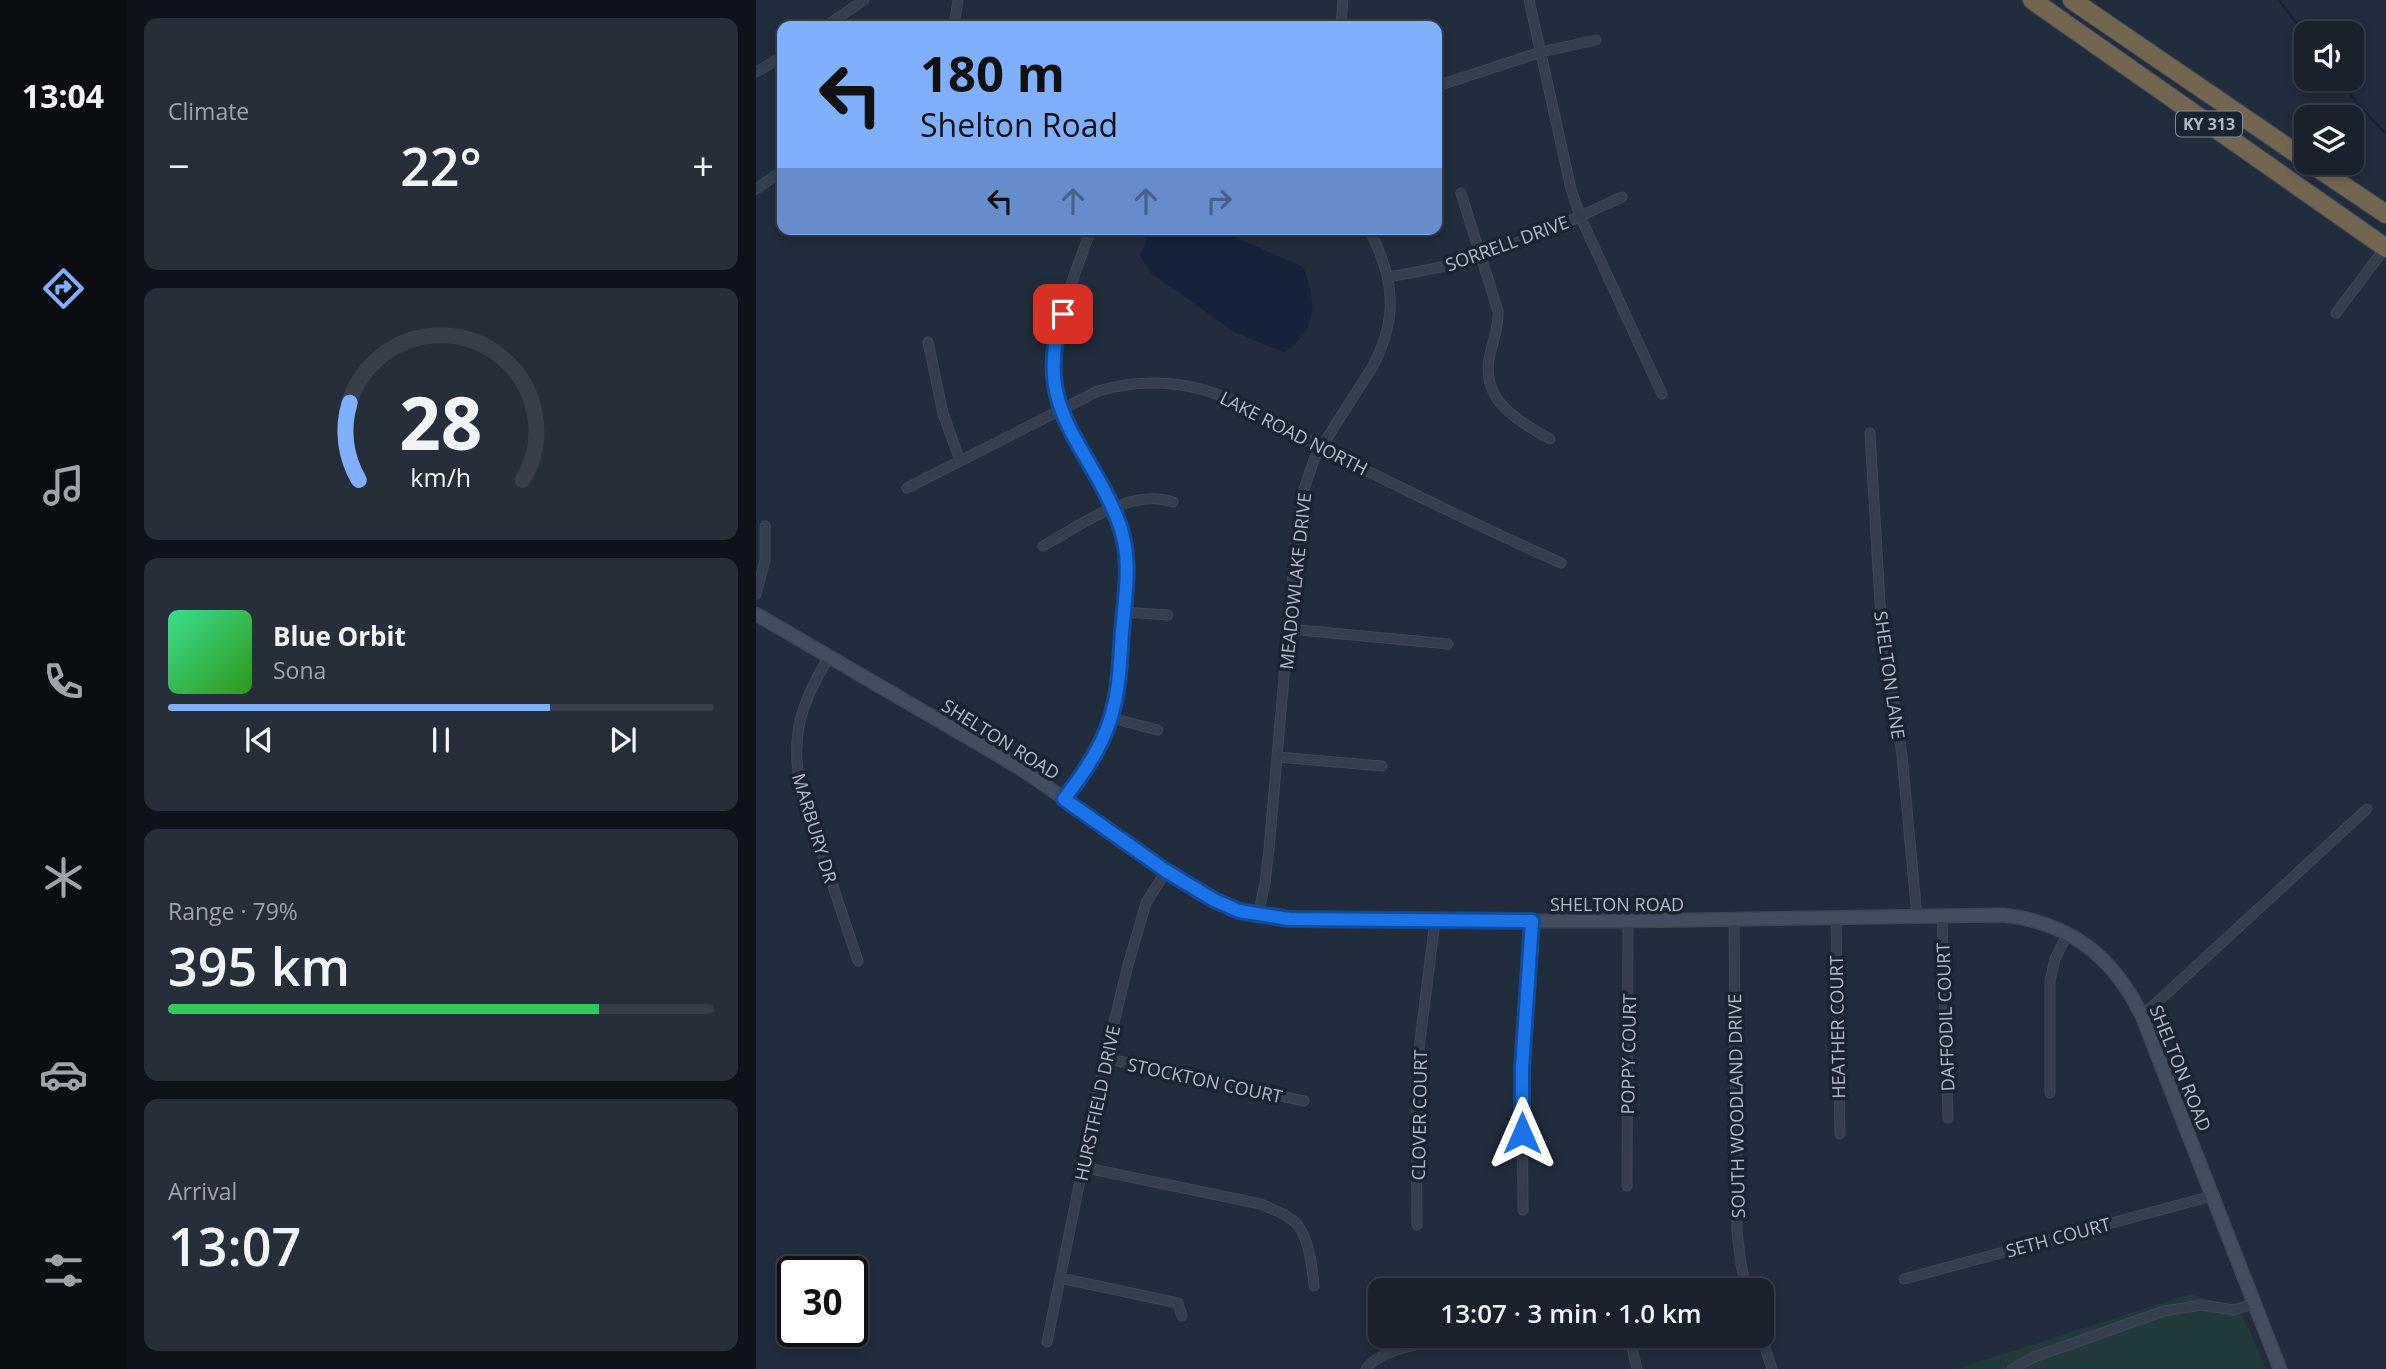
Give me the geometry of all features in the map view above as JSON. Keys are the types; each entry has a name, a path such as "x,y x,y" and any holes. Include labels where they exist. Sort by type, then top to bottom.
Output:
{"highway":[{"name":"KY 313","path":"2032,0 2386,247"},
{"name":"KY 313","path":"2072,0 2294,152"},
{"name":"KY 313","path":"2328,175 2386,214"}],"street":[{"path":"833,21 864,0"},
{"path":"955,21 958,0"},
{"path":"1341,21 1343,0"},
{"path":"1529,0 1571,189 1580,216 1662,394"},
{"path":"1442,84 1541,52 1596,40"},
{"path":"756,72 777,60"},
{"path":"756,189 777,174"},
{"path":"1461,193 1498,312 1499,320 1489,362 1490,384 1508,413 1550,439"},
{"name":"SORRELL DRIVE","path":"1389,277 1482,256 1622,197"},
{"path":"1064,799 1091,761 1111,718 1119,679 1127,557 1120,528 1061,409 1053,380 1054,343 1089,235"},
{"name":"MEADOWLAKE DRIVE","path":"1258,915 1269,849 1299,509 1306,481 1320,447 1381,351 1389,323 1389,277 1372,235"},
{"path":"2336,313 2386,247"},
{"path":"928,342 943,413 960,461"},
{"name":"LAKE ROAD NORTH","path":"907,488 1088,395 1131,384 1178,384 1228,398 1320,447 1560,563"},
{"name":"SHELTON LANE","path":"1870,433 1881,619 1902,755 1917,917"},
{"path":"1043,546 1129,501 1152,497 1173,502"},
{"path":"756,594 765,560 765,526"},
{"path":"1124,612 1168,615"},
{"name":"SHELTON ROAD","path":"756,614 993,752 1166,871 1226,906 1258,915 1289,919 1434,921 1836,919 2003,915 2043,922 2068,933 2105,960 2127,988 2142,1016 2280,1369"},
{"path":"1289,629 1448,644"},
{"name":"MARBURY DR","path":"829,657 812,684 804,704 798,727 797,772 858,961"},
{"path":"1111,718 1158,730"},
{"path":"1277,757 1382,766"},
{"path":"2142,1016 2367,809"},
{"name":"HURSTFIELD DRIVE","path":"1047,1342 1105,1058 1146,903 1166,871"},
{"name":"DAFFODIL COURT","path":"1942,916 1948,1118"},
{"name":"HEATHER COURT","path":"1836,919 1840,1134"},
{"name":"SOUTH WOODLAND DRIVE","path":"1734,920 1737,1233 1744,1278"},
{"name":"CLOVER COURT","path":"1417,1225 1416,1073 1434,921"},
{"path":"1523,1210 1522,1068 1532,921"},
{"name":"POPPY COURT","path":"1627,1186 1628,921"},
{"path":"2050,1093 2050,981 2055,959 2068,933"},
{"name":"STOCKTON COURT","path":"1105,1058 1304,1101"},
{"path":"1083,1167 1236,1199 1280,1212 1299,1226 1310,1256 1314,1286"},
{"name":"SETH COURT","path":"1904,1279 2212,1196"},
{"path":"1060,1278 1178,1303 1182,1316"},
{"path":"2012,1369 2034,1357 2164,1311 2202,1305 2234,1310 2253,1304"},
{"path":"1366,1369 1371,1362 1385,1353 1407,1348"},
{"path":"1632,1348 1637,1369"},
{"path":"1765,1348 1772,1369"}],"green space":[{"path":"2190,1294 2226,1305 2235,1304 2266,1369 1956,1369"}],"water":[{"path":"1149,235 1230,235 1303,267 1311,292 1312,314 1309,324 1295,343 1284,352 1236,333 1152,274 1140,256"}],"waterway":[{"path":"2279,0 2295,21"},
{"path":"2348,91 2386,134"}],"route":[{"path":"1063,314 1053,354 1056,395 1066,423 1112,509 1124,540 1127,557 1119,679 1111,718 1091,761 1064,799 1166,871 1214,900 1239,911 1289,919 1532,921 1522,1068 1522,1133"}]}
